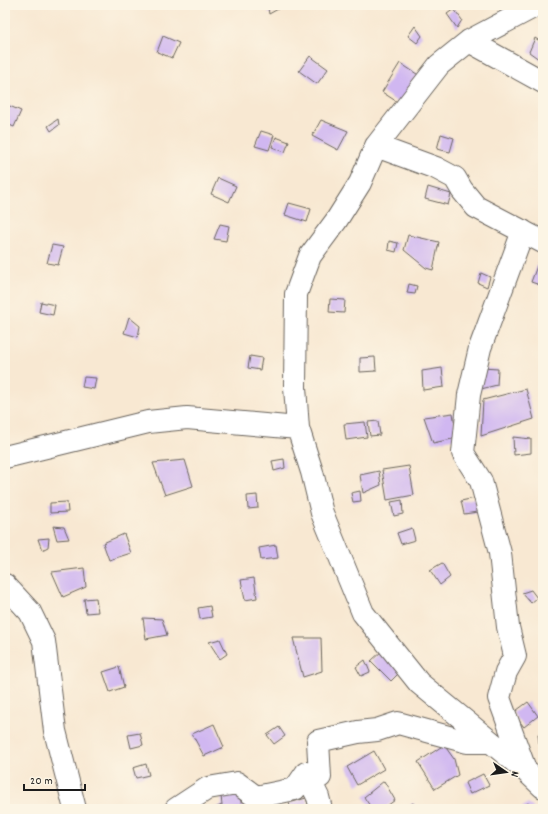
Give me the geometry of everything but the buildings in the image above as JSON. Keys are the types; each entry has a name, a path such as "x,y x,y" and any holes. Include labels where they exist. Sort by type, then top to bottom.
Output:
{"street":[{"path":"538,5 469,41 440,65 376,146 360,184 336,221 310,256 296,294 295,387 298,428 312,472 322,513 363,613 419,683 525,770 543,787"},
{"path":"469,41 543,82"},
{"path":"376,146 436,168 455,178 462,190 476,207 543,242"},
{"path":"523,231 480,348 468,395 463,453 481,481 500,553 508,627 515,656 506,672 499,698 525,770"},
{"path":"5,457 148,422 187,418 298,428"},
{"path":"5,585 30,612 44,641 55,731 75,809"},
{"path":"306,773 320,777 318,741 358,732 377,730 398,723 467,742 491,742"},
{"path":"176,809 208,788 237,783 256,797 295,789 306,773"},
{"path":"306,773 318,797 321,809"}]}
